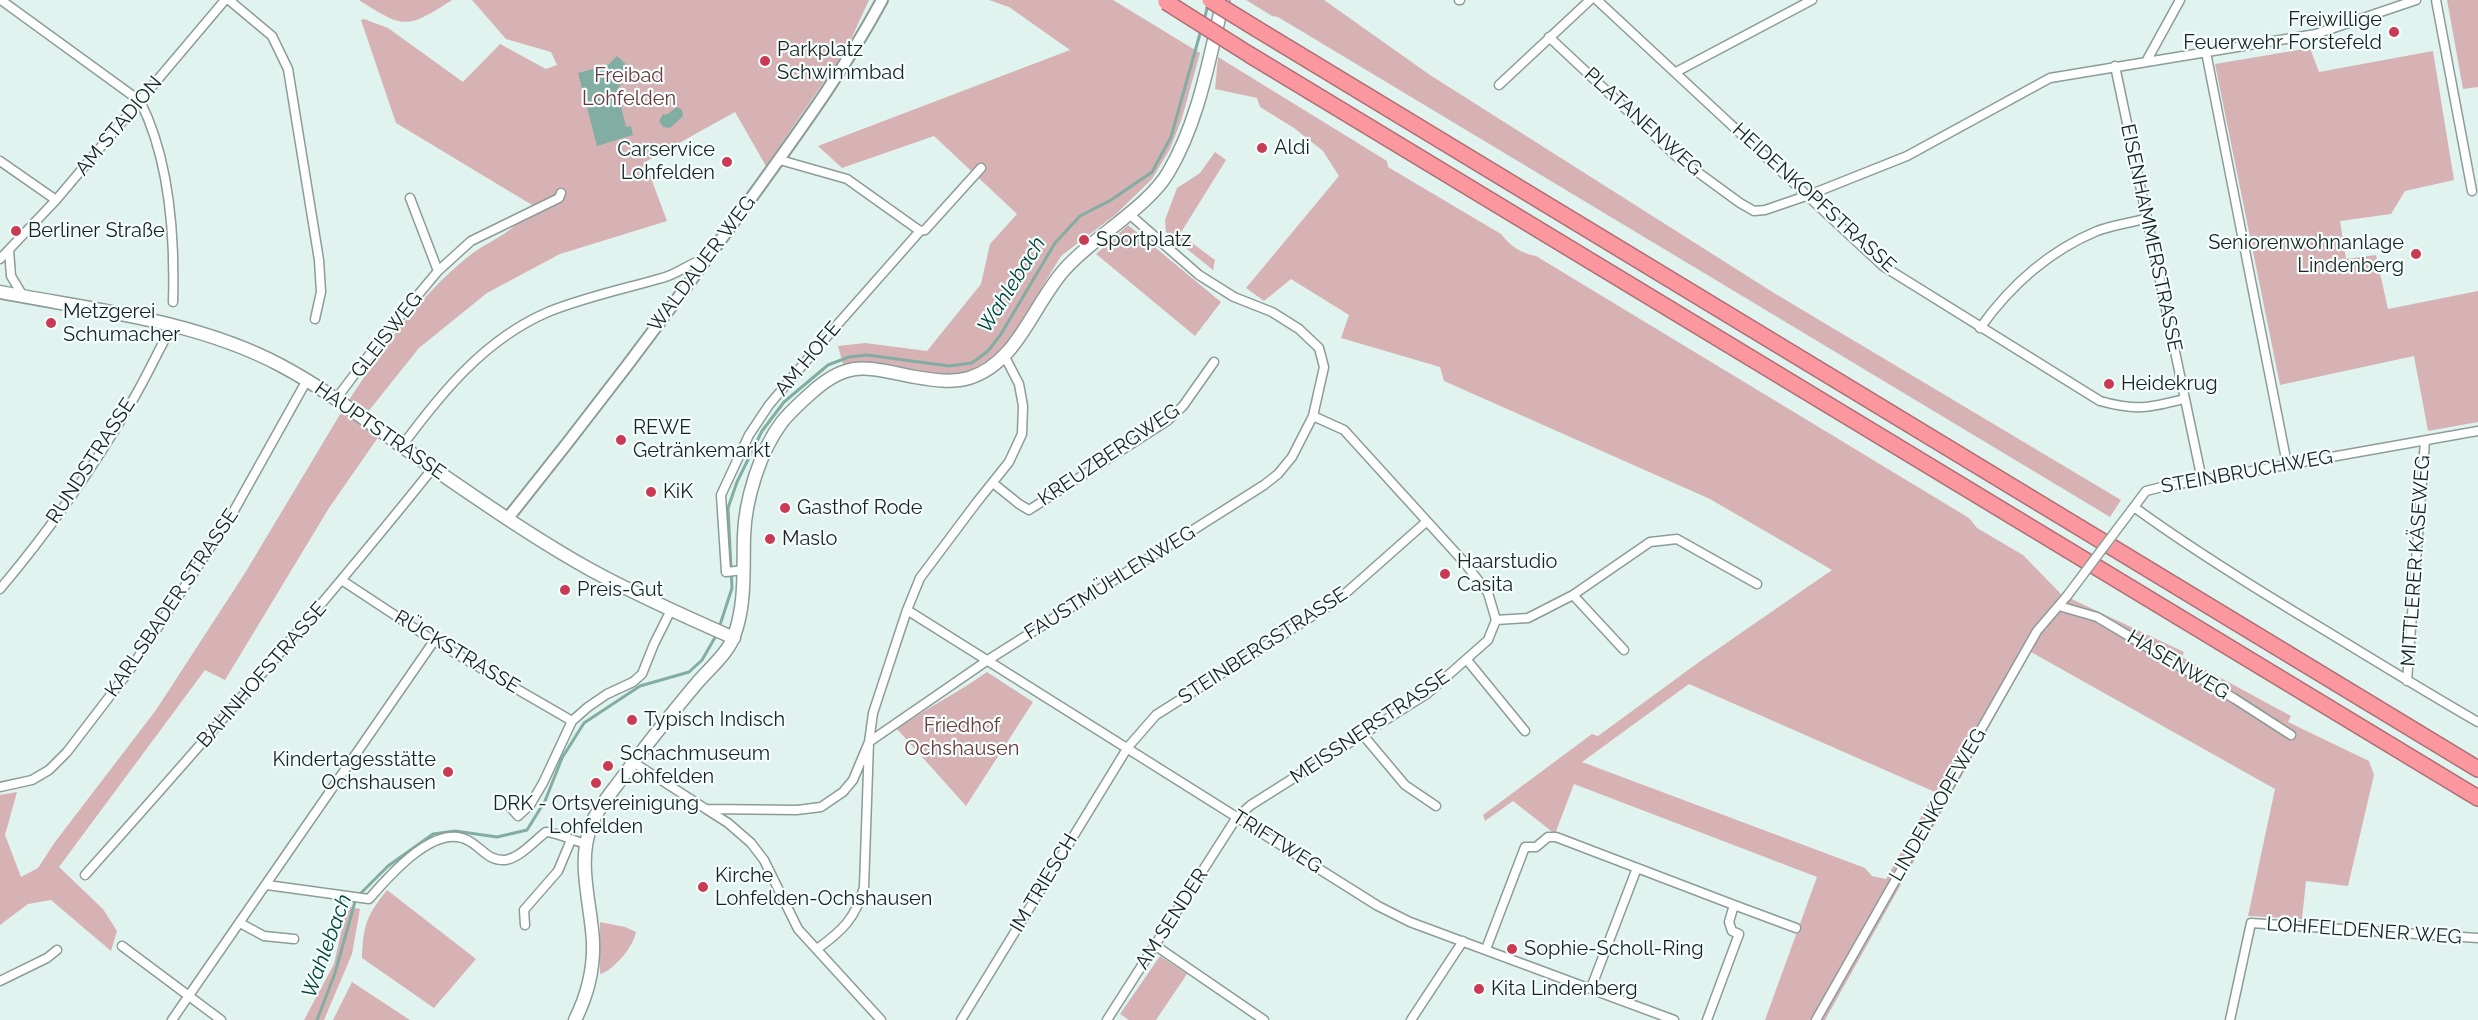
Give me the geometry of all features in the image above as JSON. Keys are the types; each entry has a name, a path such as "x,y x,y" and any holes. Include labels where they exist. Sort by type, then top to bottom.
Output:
{"highway":[{"path":"1209,0 2478,770"},
{"path":"1164,1 2478,798"}],"main road":[{"path":"575,1020 583,1003 592,959 591,927 584,870 592,822 633,762 729,636 741,608 737,571 749,498 768,447 779,426 827,379 838,372 864,369 928,379 955,380 969,378 983,372 1005,355 1064,270 1166,177 1180,151 1205,76 1223,0"},
{"name":"HAUPTSTRASSE","path":"0,292 172,326 242,348 279,364 336,399 508,518 591,570 729,636"}],"street":[{"path":"1,0 140,101 151,122 160,152 171,222 174,259 173,302"},
{"path":"227,0 272,36 288,69 319,260 321,292 315,319"},
{"name":"AM STADION","path":"0,259 56,200 227,0"},
{"name":"WALDAUER WEG","path":"508,518 708,258 780,160 882,0"},
{"path":"1498,85 1590,0"},
{"name":"HEIDENKOPFSTRASSE","path":"1597,0 1883,266 2100,401 2121,407 2145,409 2184,399"},
{"path":"1676,72 1812,0"},
{"path":"2147,60 2180,0"},
{"path":"1809,195 1907,156 2050,78 2147,60 2316,34 2416,0"},
{"path":"2436,0 2472,191"},
{"name":"PLATANENWEG","path":"1549,37 1677,157 1740,203 1754,211 1766,210 1809,195"},
{"path":"2206,52 2287,464"},
{"name":"EISENHAMMERSTRASSE","path":"2115,66 2202,480"},
{"path":"780,160 847,179 920,231"},
{"path":"0,161 56,200"},
{"name":"AM HOFE","path":"737,571 726,572 722,495 749,435 769,405 822,342 920,231 925,230 981,168"},
{"name":"GLEISWEG","path":"336,399 382,338 438,271 471,241 543,208 559,198 561,193"},
{"path":"410,198 438,271"},
{"name":"FAUSTMÜHLENWEG","path":"869,742 988,660 1264,485 1278,474 1292,457 1313,416 1324,367 1319,348 1299,329 1272,312 1234,297 1199,275 1128,213"},
{"path":"1980,328 1998,303 2019,281 2056,252 2099,231 2147,218"},
{"path":"9,250 11,276 23,297"},
{"path":"402,446 454,379 489,348 527,323 584,300 673,274 698,260 708,258"},
{"name":"RUNDSTRASSE","path":"0,589 67,503 97,458 133,400 172,326"},
{"path":"817,950 848,923 862,897 869,742 873,714 907,610 920,578 976,502 1010,462 1022,434 1023,406 1019,384 1005,355"},
{"name":"KREUZBERGWEG","path":"993,483 1029,510 1167,420 1183,406 1214,362"},
{"name":"KARLSBADER STRASSE","path":"0,787 32,780 49,770 67,752 129,671 231,516 307,380"},
{"path":"1313,416 1344,430 1464,562 1488,593 1496,620 1528,618 1573,595 1650,542 1659,540 1677,539 1757,584"},
{"name":"STEINBRUCHWEG","path":"2067,596 2146,491 2478,431"},
{"name":"MITTLERER KÄSEWEG","path":"2407,681 2425,441"},
{"name":"BAHNHOFSTRASSE","path":"85,875 243,699 433,468"},
{"path":"2134,507 2173,536 2407,681 2478,722"},
{"name":"STEINBERGSTRASSE","path":"1128,747 1156,716 1339,600 1426,522"},
{"name":"RÜCKSTRASSE","path":"343,580 434,640 573,721"},
{"path":"1573,595 1624,650"},
{"name":"LINDENKOPFWEG","path":"1816,1020 2037,631 2067,596"},
{"name":"HASENWEG","path":"2059,606 2097,617 2291,735"},
{"path":"511,808 518,816 530,805 573,721 607,694 633,682 642,674 671,610"},
{"name":"TRIFTWEG","path":"907,610 1378,906 1410,922 1674,1020"},
{"name":"MEISSNERSTRASSE","path":"1237,817 1251,805 1428,693 1488,640 1496,620"},
{"path":"172,1020 434,640"},
{"path":"1467,660 1525,730"},
{"path":"1363,735 1405,785 1436,806"},
{"path":"706,809 797,810 821,807 843,792 853,780 869,742"},
{"name":"IM TRIESCH","path":"961,1020 1128,747"},
{"path":"633,762 728,823 751,843 764,860 798,928 881,1020"},
{"name":"AM SENDER","path":"1107,1020 1237,817"},
{"path":"267,885 369,899 391,873 442,837 458,836 471,841 484,854 494,859 507,860 522,852 546,832 557,833 587,844"},
{"path":"1486,949 1525,847 1536,847 1544,839 1552,836 1796,928"},
{"path":"525,925 524,910 558,871 571,840"},
{"path":"1591,988 1637,868"},
{"path":"1707,1020 1739,934 1732,931 1729,922 1734,905"},
{"path":"240,923 264,936 294,939"},
{"name":"LOHFELDENER WEG","path":"2230,1020 2250,923 2478,938"},
{"path":"1411,1020 1463,941"},
{"path":"1156,945 1264,1020"},
{"path":"122,946 221,1020"},
{"path":"0,981 47,958 57,950"}],"green space":[{"path":"359,0 452,0 425,16 406,22 386,16"},
{"name":"Freibad Lohfelden","path":"472,0 869,0 847,48 766,166 735,112 645,162 667,221 560,254 487,293 419,348 367,413 349,400 403,323 451,271 537,208 396,123 361,20 364,19 388,28 463,82 500,44 546,69 557,65 551,52 506,39"},
{"path":"989,0 1113,0 1200,53 1182,118 1170,149 1152,179 1115,215 1061,256 1017,328 1002,349 984,367 941,377 866,363 843,364 838,346 865,343 927,351 981,284 990,244 1017,214 934,136 842,168 818,146 1070,50 1009,7"},
{"path":"1246,0 1324,0 1430,75 1774,293 2121,500 2110,517 1278,17 1272,16"},
{"path":"2447,0 2478,0 2478,87 2463,89"},
{"path":"2310,48 2319,72 2433,51 2454,180 2405,191 2391,214 2340,221 2346,259 2376,255 2388,309 2478,291 2478,422 2428,431 2414,356 2280,385 2215,64"},
{"path":"1218,57 1387,161 1388,167 1501,234 1516,248 1536,256 1969,518 1977,528 2023,555 2061,594 2184,652 2182,657 2291,716 2288,722 2369,761 2374,775 2348,886 2306,881 2302,919 2248,916 2275,789 2031,652 1825,1020 1765,1020 1817,877 1574,784 1555,834 1513,801 1485,821 1483,815 1592,734 1598,736 1699,662 1832,570 1710,499 1444,381 1440,367 1341,338 1349,315 1291,279 1264,301 1246,288 1339,176 1323,151 1294,128 1260,107 1257,98 1215,89","holes":["1689,684 1935,792 1886,879 1872,876 1865,868 1582,762"]},
{"path":"1215,152 1226,160 1180,234 1215,260 1213,270 1166,232 1165,220 1177,188 1200,173"},
{"path":"1128,225 1221,302 1195,336 1096,254"},
{"path":"342,411 379,436 329,508 225,680 205,670 59,867 103,909 117,931 111,951 51,900 28,904 0,925 0,795 17,792 5,835 21,877 38,868 55,842 156,710 245,573"},
{"name":"Friedhof Ochshausen","path":"987,672 1033,702 966,806 897,729"},
{"path":"387,890 476,959 434,1008 362,958 367,921"},
{"path":"347,906 360,909 352,954 324,1020 304,1020 334,964"},
{"path":"600,922 625,927 636,932 622,957 611,968 600,974"},
{"path":"1160,956 1187,974 1156,1020 1129,1020 1120,1014"},
{"path":"352,982 410,1020 333,1020"}],"shaded area":[{"path":"617,56 631,69 617,90 626,127 631,126 633,135 597,146 578,73 608,65"},
{"path":"677,107 682,110 683,116 670,128 663,127 659,121 663,114 666,115"}],"waterway":[{"name":"Wahlebach","path":"1204,21 1208,4"},
{"name":"Wahlebach","path":"719,628 732,588 728,508 737,482 762,431 784,402 828,365 849,357 867,355 949,366 972,363 988,351 1001,334 1055,243 1080,216 1111,200 1152,172 1171,137 1201,30"},
{"name":"Wahlebach","path":"317,1020 335,973 356,898 388,866 433,834 455,831 497,837 527,830 545,801 562,758 584,723 640,686 689,672 702,660 717,634"}],"place":[{"name":"Freiwillige Feuerwehr Forstefeld","path":"2394,32"},
{"name":"Parkplatz Schwimmbad","path":"765,61"},
{"name":"Aldi","path":"1262,148"},
{"name":"Carservice Lohfelden","path":"727,162"},
{"name":"Berliner Straße","path":"16,231"},
{"name":"Sportplatz","path":"1084,240"},
{"name":"Seniorenwohnanlage Lindenberg","path":"2416,254"},
{"name":"Metzgerei Schumacher","path":"51,323"},
{"name":"Heidekrug","path":"2109,384"},
{"name":"REWE Getränkemarkt","path":"621,440"},
{"name":"KiK","path":"651,492"},
{"name":"Gasthof Rode","path":"785,508"},
{"name":"Maslo","path":"770,539"},
{"name":"Haarstudio Casita","path":"1445,574"},
{"name":"Preis-Gut","path":"565,590"},
{"name":"Typisch Indisch","path":"632,720"},
{"name":"Schachmuseum Lohfelden","path":"608,766"},
{"name":"Kindertagesstätte Ochshausen","path":"448,772"},
{"name":"DRK - Ortsvereinigung Lohfelden","path":"596,783"},
{"name":"Kirche Lohfelden-Ochshausen","path":"703,887"},
{"name":"Sophie-Scholl-Ring","path":"1512,949"},
{"name":"Kita Lindenberg","path":"1479,989"}]}
